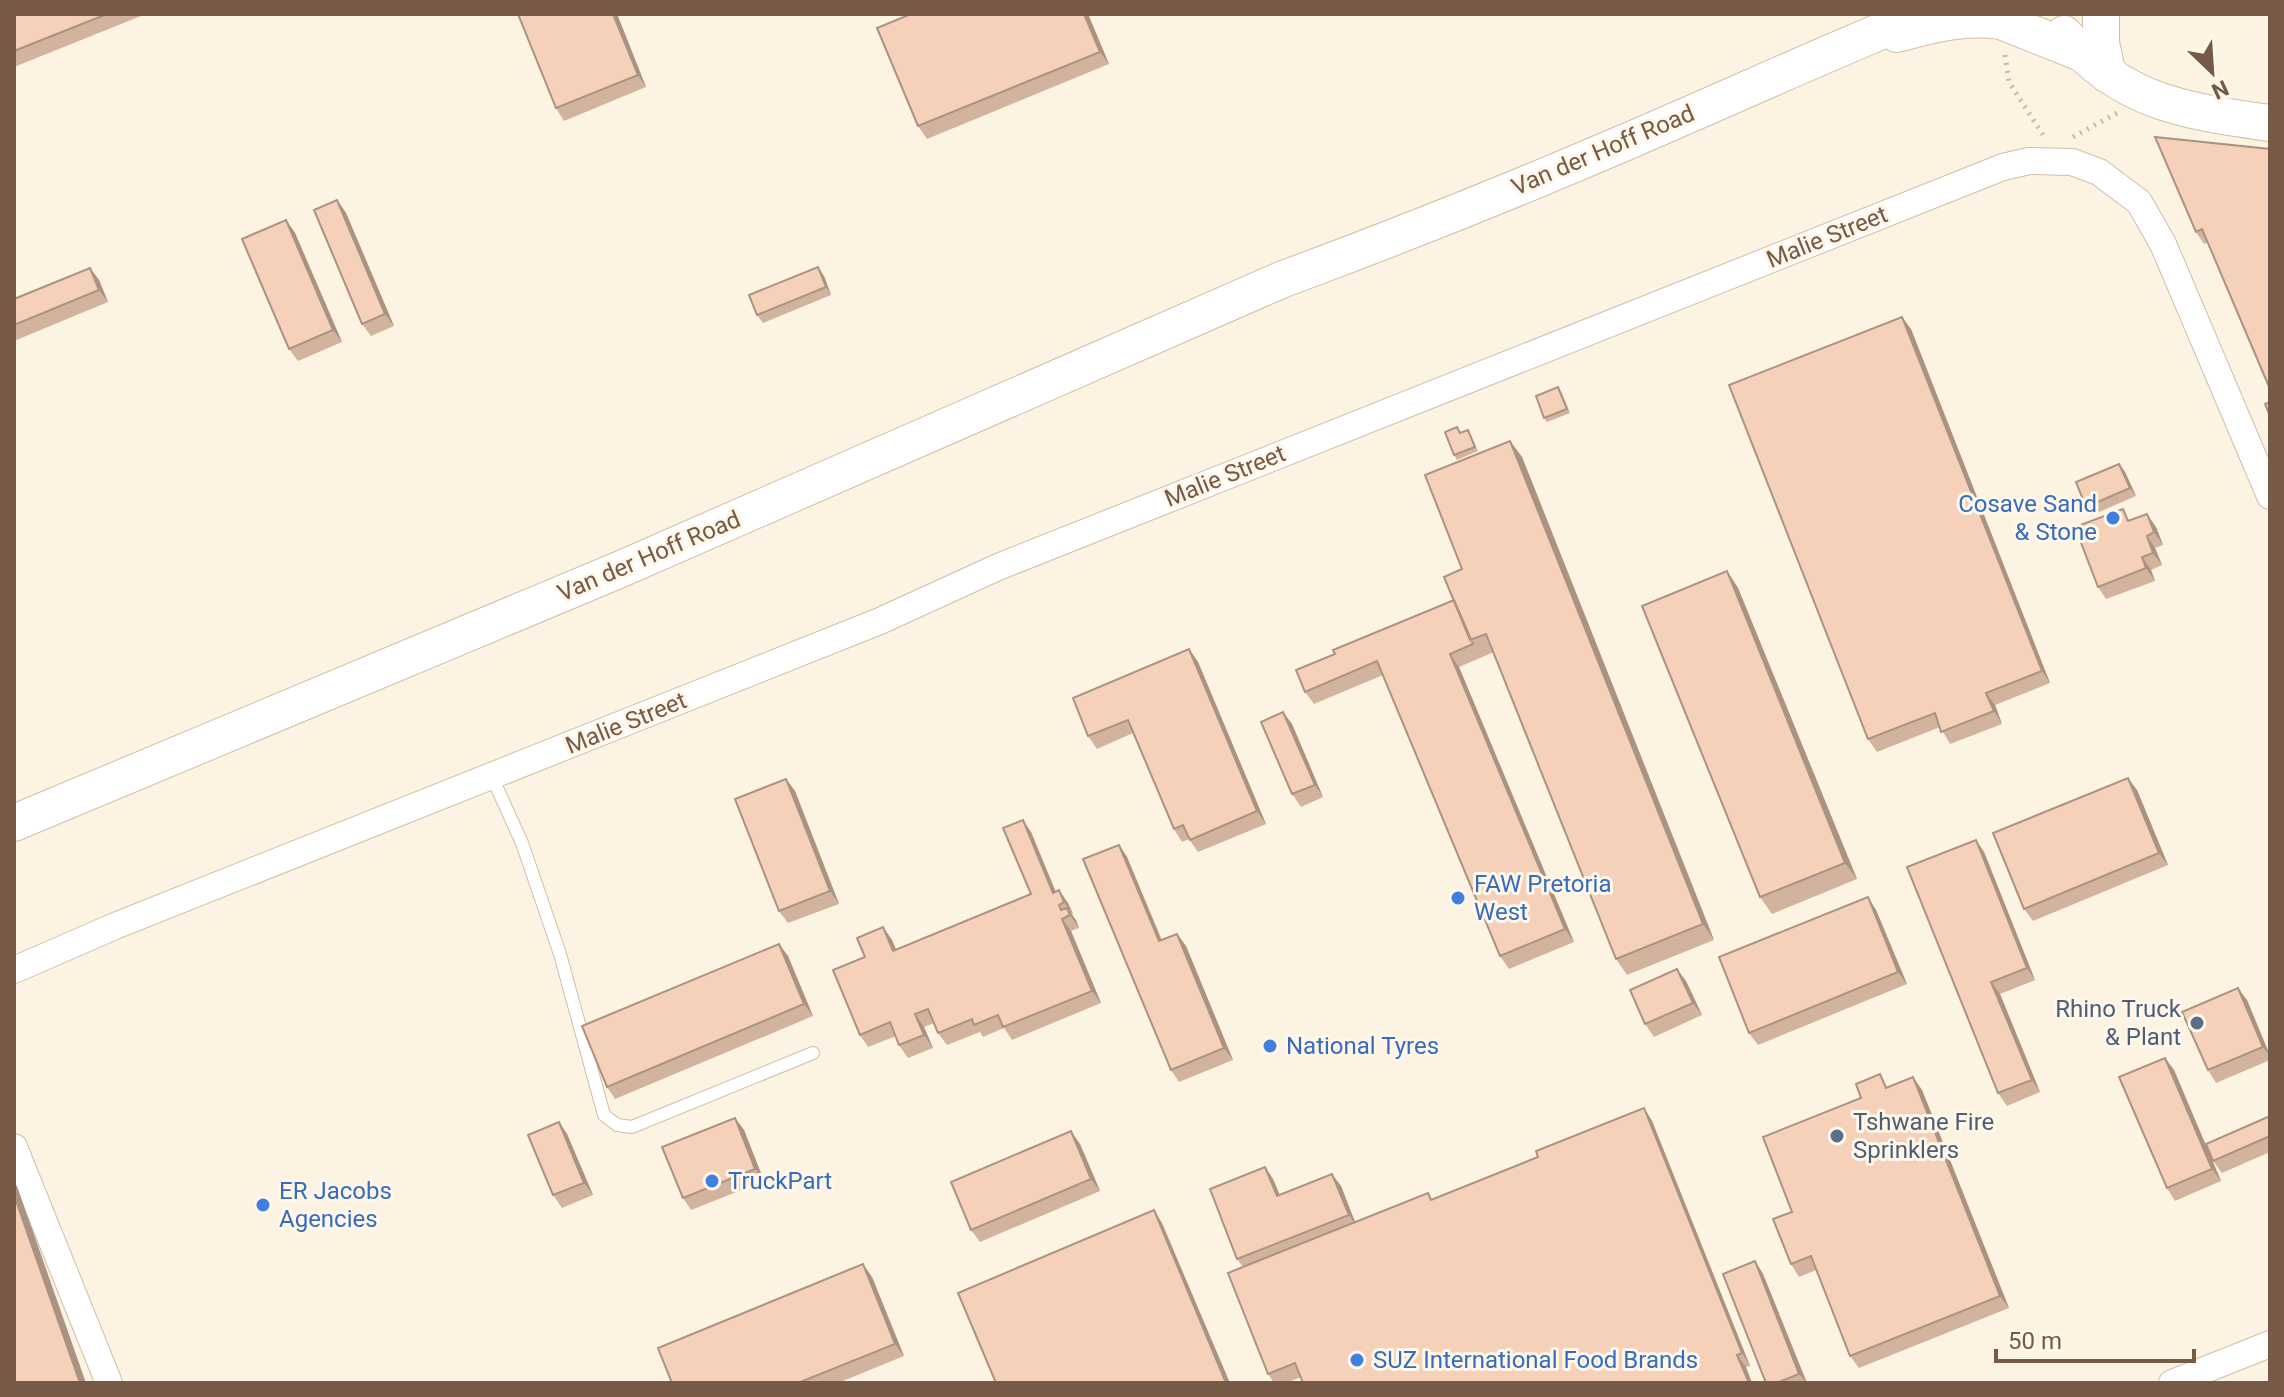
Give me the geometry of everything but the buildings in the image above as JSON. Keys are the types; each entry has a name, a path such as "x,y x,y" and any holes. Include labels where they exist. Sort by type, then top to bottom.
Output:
{"main road":[{"name":"Van der Hoff Road","path":"1281,280 1451,192 1860,14"},
{"name":"Van der Hoff Road","path":"14,823 621,569 1281,280 1624,143 1922,14"},
{"path":"2048,14 2079,52 2108,75 2146,97 2202,113 2270,123"},
{"path":"2101,14 2101,43 2108,75"},
{"path":"1824,55 1965,18 2001,21 2079,52"}],"street":[{"name":"Malie Street","path":"14,970 115,926 880,621 998,567 2003,167 2040,155 2099,172 2139,202 2163,244 2270,496"},
{"path":"14,1147 109,1383"},
{"path":"2172,1383 2270,1344"}],"lane":[{"path":"492,777 522,843 560,954 604,1115 617,1125 632,1127 813,1053"}],"path":[{"path":"2001,21 2009,82 2040,155 2146,97"}],"place":[{"name":"Cosave Sand & Stone","path":"2113,518"},
{"name":"FAW Pretoria West","path":"1458,898"},
{"name":"Rhino Truck & Plant","path":"2197,1023"},
{"name":"National Tyres","path":"1270,1046"},
{"name":"Tshwane Fire Sprinklers","path":"1837,1136"},
{"name":"TruckPart","path":"712,1181"},
{"name":"ER Jacobs Agencies","path":"263,1205"},
{"name":"SUZ International Food Brands","path":"1357,1360"}]}
